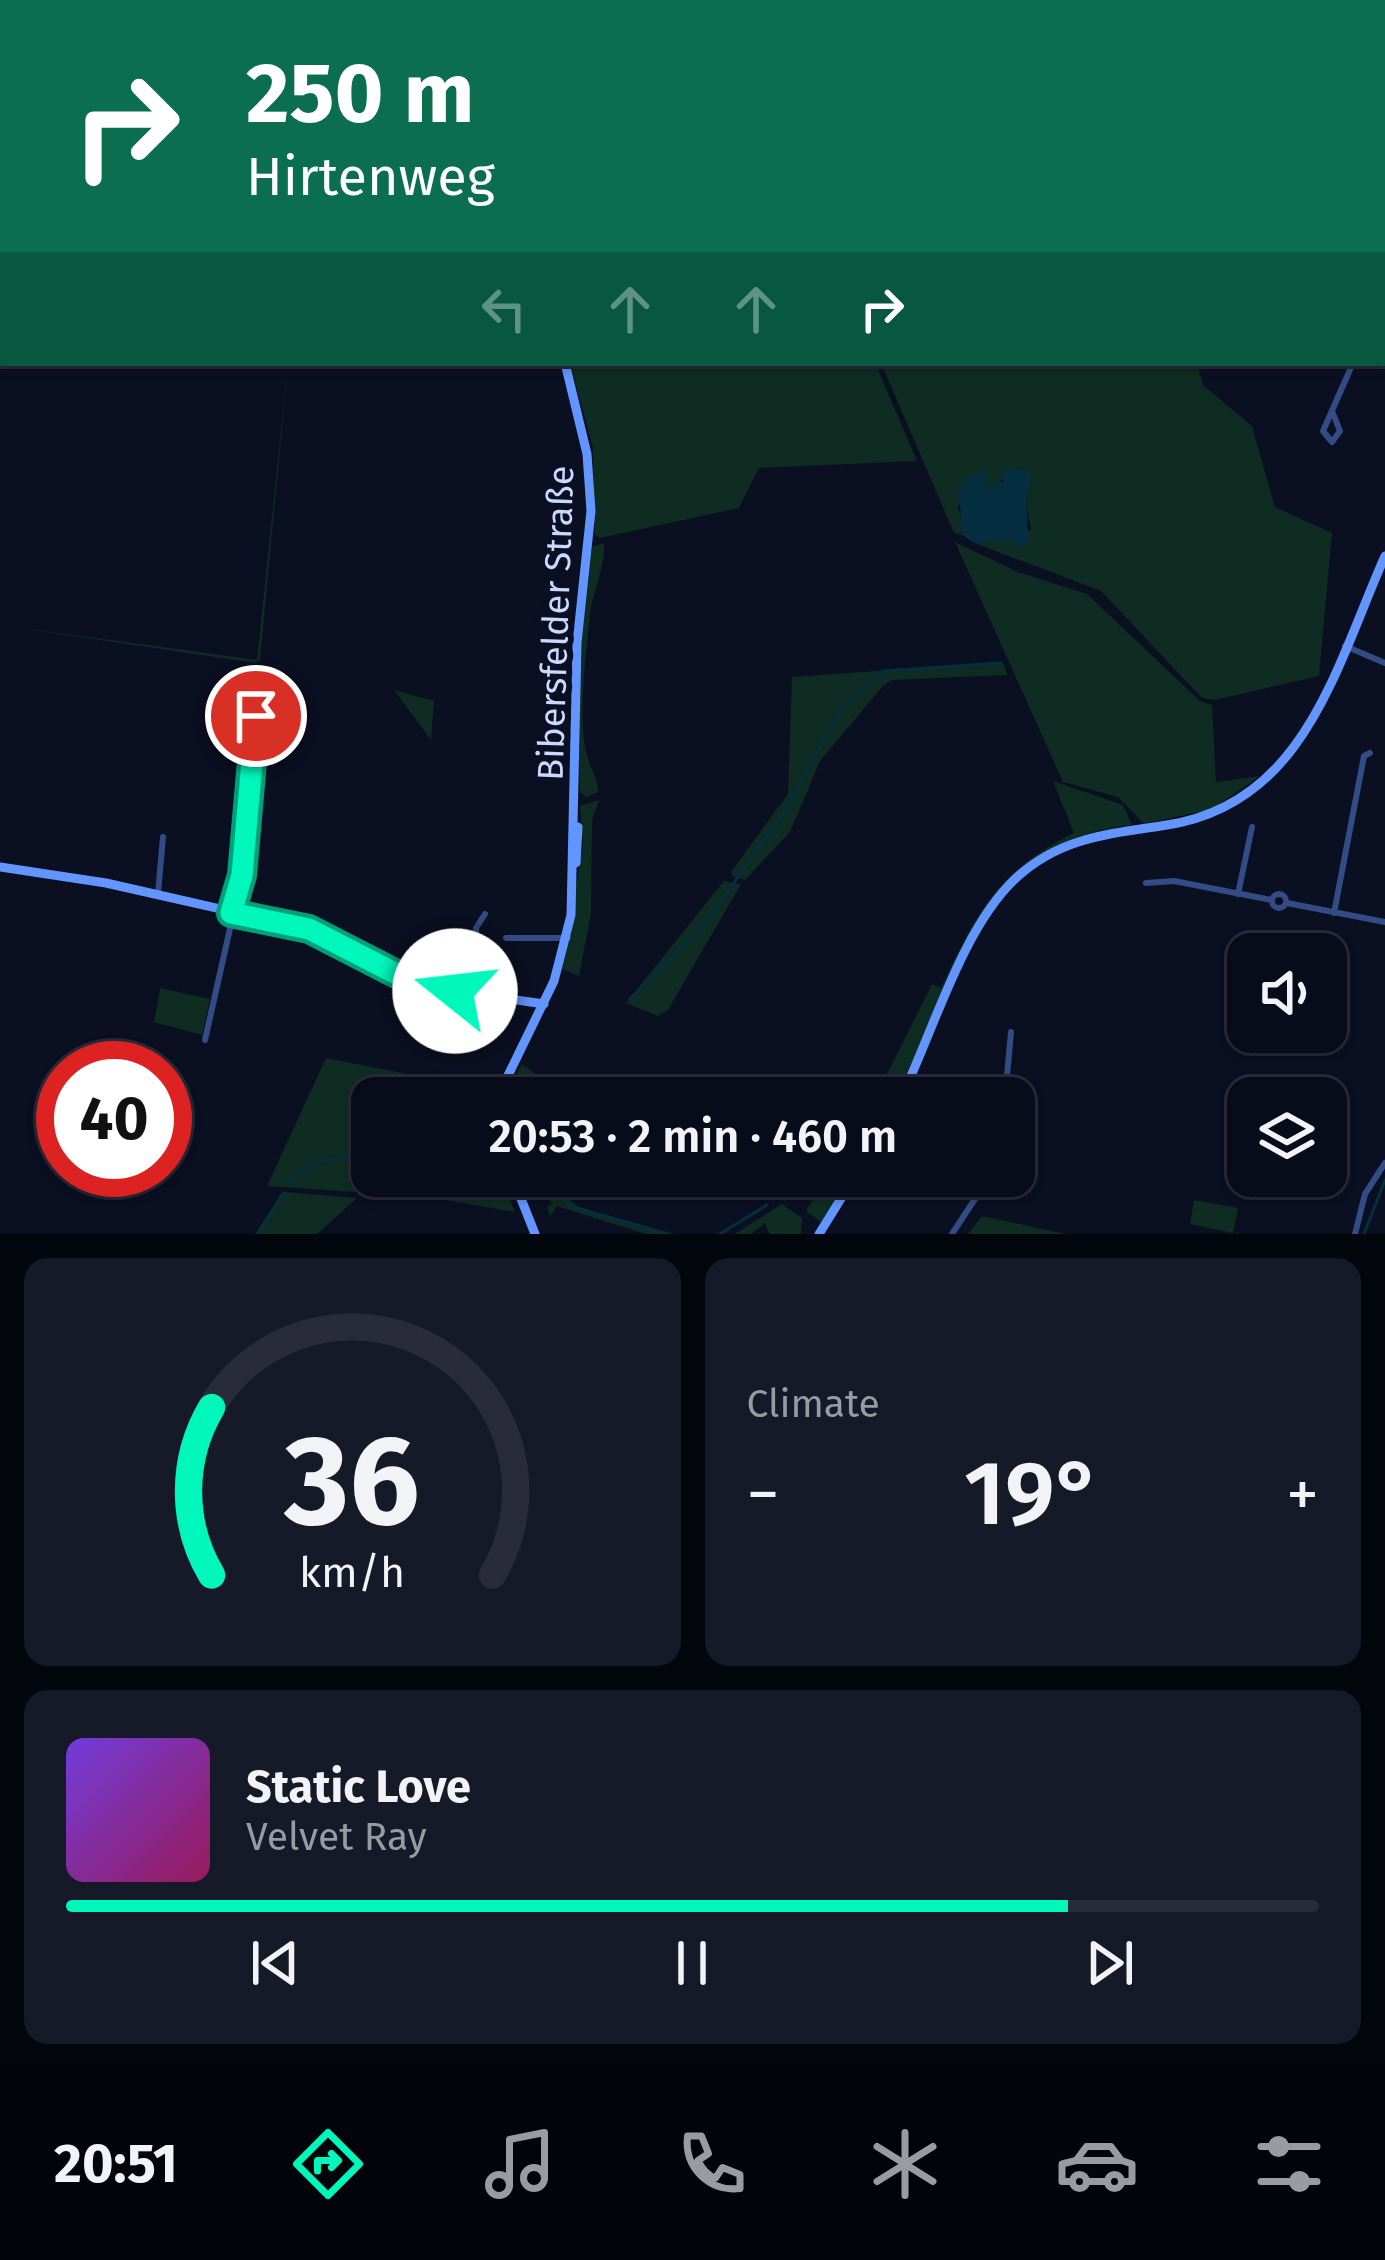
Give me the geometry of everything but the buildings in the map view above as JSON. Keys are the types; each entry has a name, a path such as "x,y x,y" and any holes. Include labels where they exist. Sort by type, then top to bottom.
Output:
{"street":[{"name":"Bibersfelder Straße","path":"508,1077 544,1004 568,938 581,843 576,816 577,643 591,511 587,454 566,366"},
{"path":"1332,411 1340,431 1332,442 1323,431 1352,366"},
{"path":"911,1077 982,922 1014,880 1075,841 1200,819 1262,787 1288,761 1310,727 1385,556"},
{"path":"1345,646 1385,663"},
{"path":"205,1040 242,875 256,716"},
{"path":"1334,913 1364,756 1370,753"},
{"path":"1238,894 1252,827"},
{"path":"158,897 163,837"},
{"path":"0,867 98,882 309,929 422,986 544,1004"},
{"path":"1146,883 1174,881 1272,900 1276,908 1287,903 1385,922"},
{"path":"478,994 476,928 485,914"},
{"path":"506,938 568,938"},
{"path":"1007,1077 1011,1032"},
{"path":"1355,1234 1365,1194 1385,1163"},
{"path":"521,1197 536,1234"},
{"path":"819,1234 842,1197"},
{"path":"952,1234 976,1197"}],"green space":[{"path":"288,366 260,660 255,663 0,625 257,660"},
{"path":"571,366 876,366 917,461 759,468 739,508 600,538 595,535 593,448"},
{"path":"882,366 1198,366 1203,385 1252,426 1275,507 1332,533 1319,676 1215,700 1202,698 1101,591 974,543 1031,530 1026,503 1032,477 1004,475 998,488 985,491 984,484 957,507 966,524 964,536 954,533"},
{"path":"955,542 1018,572 1087,594 1200,701 1212,705 1216,782 1260,776 1212,809 1144,824 1118,797 1063,782"},
{"path":"603,543 590,614 583,697 585,747 598,792 586,797 580,792 578,676 592,547"},
{"path":"1003,662 1007,675 892,680 883,686 820,761 790,832 745,880 733,876 731,872 788,794 792,677"},
{"path":"394,690 434,701 431,740"},
{"path":"1053,781 1123,805 1132,825 1090,833 1051,849 1002,888 988,905 905,1077 886,1077 932,984 941,988 992,897 1026,863 1074,833"},
{"path":"599,800 592,820 591,914 579,976 562,969 583,845 580,806"},
{"path":"724,881 741,884 668,1010 658,1016 626,1003"},
{"path":"160,988 210,999 202,1035 154,1022"},
{"path":"326,1058 423,1077 351,1077 351,1192 267,1186"},
{"path":"522,1064 539,1077 514,1077"},
{"path":"282,1192 357,1198 317,1234 256,1234"},
{"path":"429,1197 509,1197 515,1212"},
{"path":"548,1197 565,1197 579,1207 674,1234 646,1234 557,1206 550,1216 547,1207 552,1204"},
{"path":"815,1197 837,1197 821,1222 806,1211"},
{"path":"1194,1200 1238,1208 1233,1233 1190,1224"},
{"path":"782,1204 802,1218 801,1234 770,1234 765,1223 751,1234 735,1234"},
{"path":"981,1217 987,1217 1066,1234 968,1234"}],"water":[{"path":"1025,469 1032,477 1026,503 1029,543 1019,548 1009,539 974,543 964,536 958,491 967,478 983,471 989,475 985,490 1004,481 999,473"}],"waterway":[{"path":"630,999 705,923 783,814 842,708 884,671 1000,663"},
{"path":"288,1184 305,1168 351,1157"},
{"path":"1364,1234 1385,1180"},
{"path":"257,1234 283,1194"},
{"path":"559,1197 573,1207 667,1234"},
{"path":"720,1234 767,1205"}],"route":[{"path":"256,716 242,875 231,913 309,929 414,983 455,991"}]}
